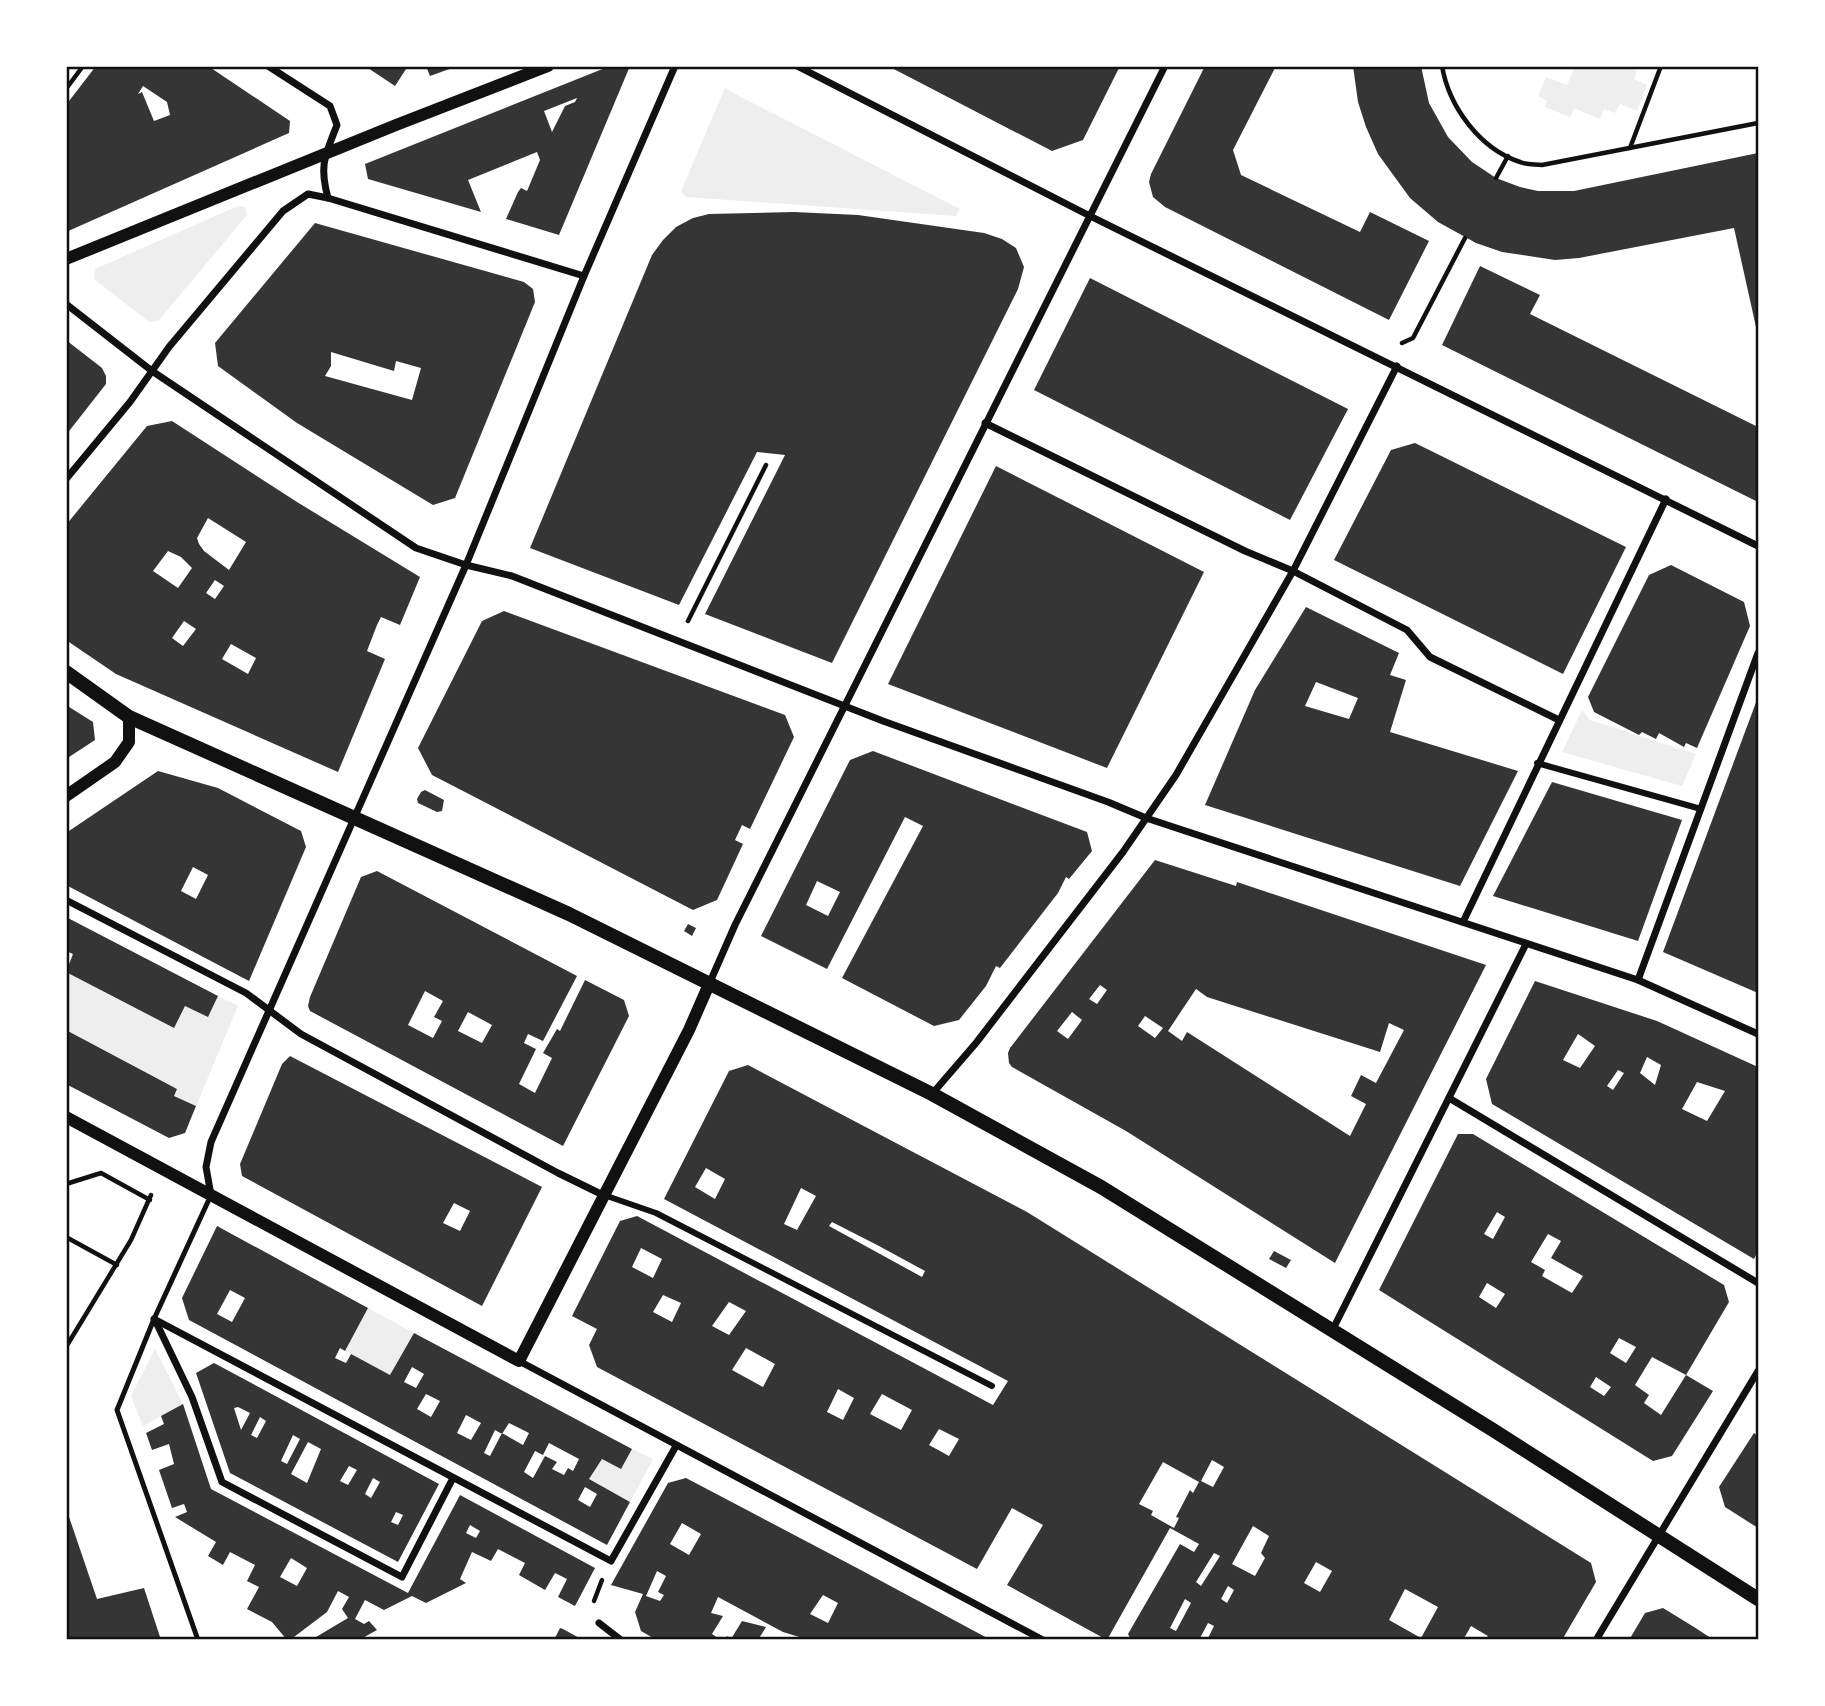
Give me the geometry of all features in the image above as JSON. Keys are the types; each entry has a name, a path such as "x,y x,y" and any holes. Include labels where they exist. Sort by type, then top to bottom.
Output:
{"main road":[{"path":"66,672 129,717 307,794 569,914 932,1094 1101,1187 1759,1599"}],"street":[{"path":"268,66 330,106 337,125 325,155 322,176 328,198"},
{"path":"66,259 548,66"},
{"path":"211,1195 206,1167 211,1142 466,565 584,276 675,66"},
{"path":"797,66 1090,216 1759,546"},
{"path":"519,1361 689,1030 735,925 1165,66"},
{"path":"66,479 130,402 169,347 283,211 308,194 584,276"},
{"path":"66,304 152,371 416,548 466,565 512,576 845,706 1146,818 1638,980 1759,1034"},
{"path":"932,1094 976,1043 1122,852 1176,775 1293,571 1397,366"},
{"path":"985,423 1233,545 1293,571 1407,631 1430,657 1559,720"},
{"path":"1463,922 1666,499"},
{"path":"1638,980 1759,653"},
{"path":"66,796 116,762 129,742 129,717"},
{"path":"1537,763 1701,809"},
{"path":"66,900 246,993 301,1034 603,1195 656,1213 992,1386"},
{"path":"1332,1331 1526,944"},
{"path":"1449,1098 1759,1283"},
{"path":"66,1117 676,1446 1043,1640"},
{"path":"154,1320 611,1560 676,1446"},
{"path":"154,1320 192,1397 222,1482 402,1577 453,1478"},
{"path":"1596,1640 1657,1535 1759,1371"},
{"path":"599,1623 621,1640"}],"lane":[{"path":"198,1640 117,1410 154,1320 211,1195"}],"path":[{"path":"66,89 83,66"},
{"path":"1442,66 1450,96 1476,134 1520,163 1542,165 1759,123"},
{"path":"1630,148 1661,66"},
{"path":"1496,178 1508,156"},
{"path":"1377,356 1413,338 1465,238"},
{"path":"678,640 766,465"},
{"path":"66,1184 101,1173 150,1198 117,1265 66,1347"},
{"path":"66,1237 117,1265"},
{"path":"66,1245 76,1242"},
{"path":"599,1623 593,1599 611,1560"}],"shaded area":[{"path":"1575,67 1628,67 1637,71 1634,79 1647,85 1637,111 1620,104 1615,113 1604,109 1600,119 1574,108 1570,117 1545,107 1547,101 1538,96 1546,77 1567,85"},
{"path":"725,88 960,209 956,216 686,197 681,191"},
{"path":"238,206 245,207 247,215 158,321 149,322 94,279 95,269"},
{"path":"1582,710 1590,720 1696,754 1682,786 1562,752"},
{"path":"66,972 173,1028 185,1006 208,1017 218,996 238,1006 196,1106 174,1096 177,1089 67,1030"},
{"path":"368,1308 414,1333 390,1375 345,1351"},
{"path":"155,1349 183,1404 143,1426 131,1396"},
{"path":"632,1449 653,1459 630,1502 589,1479 602,1459 621,1469"}],"building":[{"path":"96,66 208,66 290,121 289,133 66,232 66,105","holes":["143,86 167,102 170,115 154,121 142,92 138,94"]},
{"path":"365,66 408,66 395,86"},
{"path":"426,66 455,66 455,67 430,76"},
{"path":"610,66 630,66 559,235 506,219 521,188 527,191 540,160 537,152 468,180 481,212 368,179 365,164","holes":["577,98 575,102 565,106 552,132 544,111"]},
{"path":"888,66 1120,66 1083,140 1052,151"},
{"path":"1205,66 1276,66 1233,150 1241,175 1360,232 1370,212 1429,241 1389,320 1165,207 1153,197 1149,182 1151,174"},
{"path":"1353,66 1421,66 1429,103 1448,137 1472,162 1496,178 1538,191 1574,191 1758,153 1758,336 1734,228 1579,258 1555,260 1502,252 1476,243 1438,222 1410,198 1378,154 1358,102"},
{"path":"794,212 858,215 984,233 1002,239 1016,248 1024,267 1018,289 832,663 705,614 785,455 757,452 679,605 530,548 652,255 663,240 676,227 693,218 709,214"},
{"path":"315,223 524,282 533,289 535,302 455,498 433,505 297,423 218,366 215,343","holes":["331,352 394,371 396,361 421,368 412,400 325,376 331,366"]},
{"path":"1480,266 1540,295 1530,314 1758,427 1758,502 1442,345"},
{"path":"1090,278 1348,409 1290,520 1034,390"},
{"path":"66,340 102,368 106,384 66,435"},
{"path":"172,421 420,577 400,625 381,617 377,625 367,651 385,659 338,772 116,674 66,640 66,525 147,426","holes":["208,518 246,542 229,570 204,551 197,538","168,551 181,557 192,568 178,588 153,571","215,580 224,586 215,599 206,593","184,621 196,629 183,646 172,638","231,644 256,658 248,674 222,659"]},
{"path":"1415,443 1626,547 1563,674 1334,560 1391,450"},
{"path":"996,466 1204,572 1107,768 888,684"},
{"path":"1671,565 1744,602 1750,626 1697,748 1686,743 1684,747 1659,733 1656,739 1642,732 1639,735 1594,712 1588,697 1649,575"},
{"path":"1306,607 1399,653 1390,675 1406,680 1390,732 1518,771 1460,886 1205,805 1255,690","holes":["1316,682 1358,698 1349,719 1305,706"]},
{"path":"504,611 785,715 794,737 750,829 742,825 735,840 743,844 717,900 693,910 432,775 418,748 482,621"},
{"path":"1758,697 1758,993 1663,952"},
{"path":"66,705 93,722 95,740 66,759"},
{"path":"873,751 1087,832 1092,851 1069,879 1066,877 1058,893 1000,968 996,966 986,986 959,1020 934,1026 842,978 923,826 905,817 827,969 761,936 850,760","holes":["817,881 840,892 828,916 806,905"]},
{"path":"158,771 218,788 301,831 306,847 249,981 66,885 66,833","holes":["193,867 208,875 196,899 181,891"]},
{"path":"1552,782 1682,820 1638,941 1493,896"},
{"path":"425,790 444,800 442,811 437,812 418,803 417,799"},
{"path":"1155,860 1236,886 1237,882 1486,965 1335,1263 1126,1131 1012,1067 1009,1063 1010,1048","holes":["1100,985 1107,990 1097,1004 1089,999","1196,989 1207,997 1380,1052 1389,1023 1404,1030 1376,1083 1361,1075 1351,1096 1366,1104 1350,1136 1187,1032 1182,1041 1168,1031","1072,1012 1082,1020 1068,1039 1057,1031","1145,1016 1163,1028 1155,1038 1138,1026"]},
{"path":"377,871 577,976 543,1041 528,1034 524,1043 536,1049 519,1084 535,1093 552,1058 543,1053 557,1029 560,1031 585,980 624,1000 629,1016 563,1146 310,1011 310,997 361,877","holes":["425,991 443,1001 434,1017 442,1021 433,1038 408,1025","468,1012 492,1025 482,1043 458,1031"]},
{"path":"66,917 218,996 208,1017 185,1006 174,1028 66,972 73,954 66,951"},
{"path":"688,924 696,928 692,936 684,931"},
{"path":"1535,981 1657,1021 1758,1067 1758,1251 1754,1259 1492,1104 1486,1079","holes":["1578,1034 1595,1046 1580,1068 1563,1060","1647,1057 1661,1065 1655,1085 1640,1073","1618,1070 1624,1073 1613,1090 1607,1086","1697,1082 1725,1091 1707,1121 1682,1109"]},
{"path":"66,1030 177,1089 174,1096 196,1106 185,1133 169,1138 66,1084"},
{"path":"290,1056 542,1187 482,1306 242,1176 240,1164 282,1064","holes":["454,1203 470,1211 460,1231 443,1223"]},
{"path":"748,1065 1027,1212 1591,1563 1596,1582 1562,1640 1485,1640 1488,1636 1471,1626 1463,1640 1207,1640 1214,1626 1208,1623 1199,1640 1131,1640 1128,1634 1180,1544 1194,1552 1199,1544 1170,1528 1107,1640 1007,1585 1043,1525 1012,1508 977,1569 597,1367 589,1345 597,1329 572,1316 620,1221 637,1216 993,1405 1008,1381 664,1199 729,1071","holes":["706,1168 725,1179 715,1199 695,1187","801,1188 816,1196 797,1230 784,1224","832,1222 925,1271 922,1277 829,1226","641,1248 662,1259 653,1278 632,1267","663,1295 681,1303 672,1322 653,1312","729,1302 746,1311 729,1335 712,1326","746,1348 775,1364 763,1387 732,1370","838,1389 854,1398 843,1420 827,1412","882,1394 912,1410 901,1430 870,1414","939,1429 959,1439 949,1456 929,1445","1212,1460 1224,1467 1213,1487 1201,1481","1163,1462 1199,1482 1193,1493 1190,1490 1176,1517 1179,1518 1174,1528 1151,1515 1153,1511 1139,1504","1253,1526 1269,1536 1261,1553 1265,1558 1255,1576 1232,1564","1214,1553 1220,1556 1201,1586 1196,1582","1316,1562 1332,1571 1320,1592 1304,1583","1228,1586 1234,1590 1227,1603 1221,1599","1405,1589 1438,1607 1421,1638 1389,1620","1185,1599 1191,1603 1176,1631 1170,1628"]},
{"path":"1458,1134 1473,1134 1724,1285 1729,1302 1686,1375 1713,1391 1672,1456 1653,1461 1379,1290","holes":["1497,1212 1505,1217 1493,1239 1484,1234","1548,1234 1561,1241 1551,1258 1583,1276 1572,1293 1542,1276 1545,1270 1531,1262","1487,1283 1505,1294 1496,1308 1479,1297","1619,1338 1636,1347 1626,1363 1610,1353","1652,1357 1686,1375 1661,1415 1644,1403 1649,1395 1635,1385","1596,1377 1611,1387 1604,1396 1590,1387"]},
{"path":"217,1226 368,1308 345,1351 340,1348 335,1358 346,1363 351,1354 390,1375 414,1333 632,1449 621,1469 602,1459 589,1479 630,1502 607,1545 189,1320 182,1298","holes":["230,1290 245,1298 232,1322 217,1314","412,1367 424,1374 416,1388 404,1382","426,1394 440,1401 431,1417 417,1409","466,1415 481,1423 471,1440 457,1433","509,1423 529,1433 523,1445 502,1433","495,1430 502,1434 490,1456 484,1453","549,1443 579,1459 573,1471 568,1468 564,1475 552,1469 557,1462 545,1456 533,1478 524,1472 535,1451 543,1455","585,1487 597,1494 590,1507 578,1500"]},
{"path":"1274,1251 1291,1260 1286,1268 1269,1259"},
{"path":"214,1363 439,1484 398,1562 230,1473 196,1373","holes":["238,1407 250,1413 241,1430 234,1408","260,1417 266,1421 257,1438 251,1435","293,1435 300,1439 287,1464 281,1461","308,1442 321,1449 307,1483 291,1474","349,1466 357,1470 348,1485 340,1481","373,1478 380,1482 371,1498 365,1494","396,1512 403,1515 398,1525 391,1522"]},
{"path":"183,1404 211,1489 408,1593 460,1495 595,1568 575,1606 558,1597 567,1579 555,1573 545,1590 519,1575 525,1563 498,1549 491,1561 472,1552 460,1579 466,1583 426,1603 412,1596 384,1610 365,1600 355,1619 364,1624 369,1621 377,1630 359,1640 311,1640 348,1618 342,1609 349,1597 338,1591 327,1612 287,1640 272,1622 247,1609 259,1587 247,1581 255,1565 230,1552 223,1565 208,1556 216,1542 175,1517 187,1512 184,1504 172,1508 159,1470 174,1464 169,1444 152,1450 146,1433 164,1424 161,1416","holes":["470,1525 480,1531 476,1538 466,1533","291,1558 307,1568 297,1586 280,1577"]},
{"path":"1754,1433 1758,1436 1758,1528 1725,1507 1719,1487"},
{"path":"686,1478 991,1640 809,1640 783,1632 718,1597 711,1613 723,1616 712,1634 721,1640 653,1638 641,1631 635,1612 643,1594 611,1585 668,1483","holes":["682,1523 701,1534 689,1555 670,1544","657,1571 666,1576 658,1592 664,1595 660,1601 646,1596","823,1595 838,1603 828,1623 810,1614"]},
{"path":"67,1511 97,1599 144,1588 161,1640 66,1640"},
{"path":"1663,1608 1714,1640 1629,1640 1645,1613"},
{"path":"742,1621 766,1627 758,1640 725,1640 727,1636 731,1639"},
{"path":"560,1628 563,1629 583,1640 554,1640"}]}
